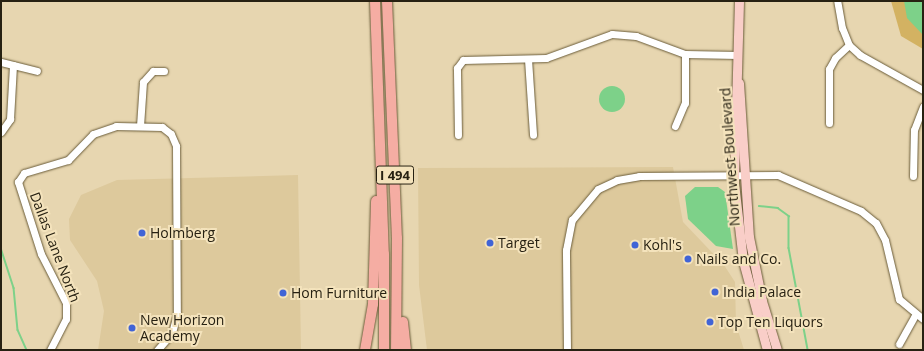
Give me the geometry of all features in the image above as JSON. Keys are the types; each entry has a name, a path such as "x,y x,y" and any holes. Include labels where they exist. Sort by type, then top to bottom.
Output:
{"highway":[{"name":"I 494","path":"375,1 381,158 384,350"},
{"name":"I 494","path":"387,1 397,257 396,350"},
{"path":"365,350 373,304 377,169 381,158"},
{"path":"397,257 406,350"}],"main road":[{"name":"Northwest Boulevard","path":"739,1 738,80 743,176 756,272 777,350"},
{"name":"Northwest Boulevard","path":"738,80 734,96 733,175 743,261 767,350"}],"street":[{"path":"837,1 842,28 849,45 923,90"},
{"path":"458,135 457,68 463,60 528,59 557,55 589,40 612,34 636,36 685,54 738,55"},
{"path":"829,123 829,70 834,58 849,45"},
{"path":"675,126 685,99 685,54"},
{"path":"528,59 533,135"},
{"path":"1,62 37,71"},
{"path":"1,132 10,119 13,65"},
{"path":"157,350 172,333 177,314 177,164 171,134 162,127 140,126 143,82 153,71 164,71"},
{"path":"913,176 914,130 923,107"},
{"name":"Dallas Lane North","path":"50,350 66,319 66,303 41,254 18,182 24,174 68,160 100,130 140,126"},
{"path":"567,350 567,240 572,220 590,195 607,183 627,177 733,175 786,176 869,216 886,240 895,291 915,315 923,318"},
{"path":"899,344 915,315"}],"shaded area":[{"path":"891,1 923,1 923,49 901,36"},
{"path":"904,1 923,1 923,35 907,18"},
{"path":"612,86 621,90 625,99 621,108 612,112 603,108 599,99 603,90"},
{"path":"673,167 683,222 724,265 735,282 736,324 744,350 427,350 419,285 418,168"},
{"path":"298,175 301,350 98,350 104,311 97,281 70,240 69,219 81,195 117,180"},
{"path":"695,187 718,187 725,192 733,249 716,246 688,219 685,196"}],"waterway":[{"path":"759,206 778,208 789,216 789,248 808,350"},
{"path":"1,248 14,288 18,330 27,350"}],"place":[{"name":"Holmberg","path":"142,233"},
{"name":"Target","path":"490,243"},
{"name":"Kohl's","path":"635,245"},
{"name":"Nails and Co.","path":"688,259"},
{"name":"India Palace","path":"715,292"},
{"name":"Hom Furniture","path":"283,293"},
{"name":"Top Ten Liquors","path":"710,322"},
{"name":"New Horizon Academy","path":"132,328"}]}
